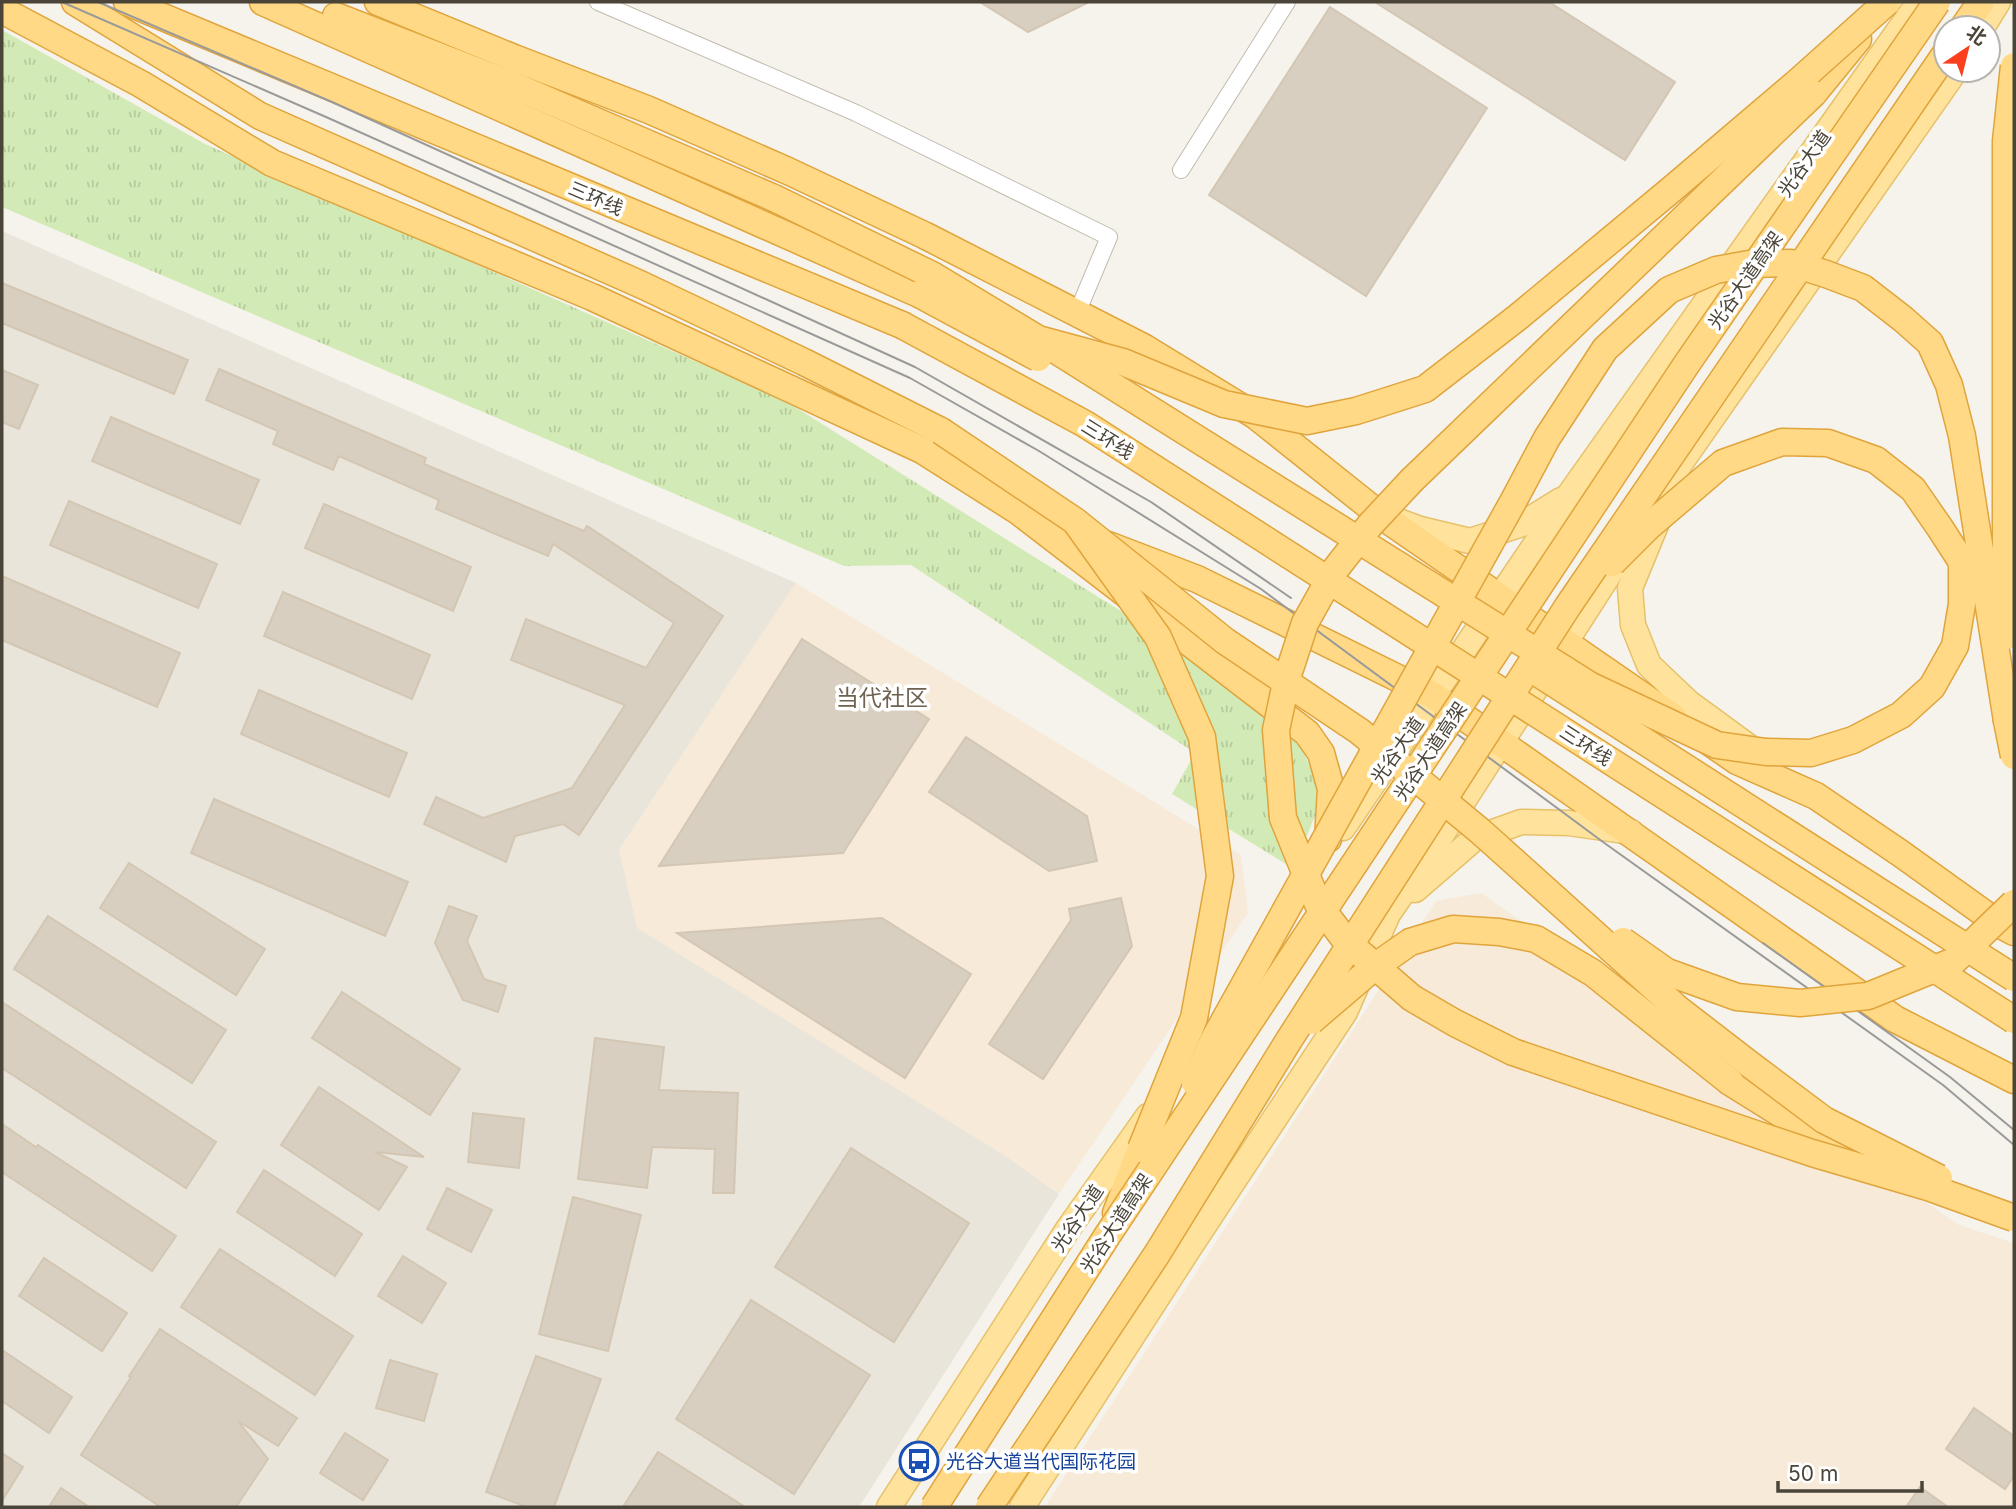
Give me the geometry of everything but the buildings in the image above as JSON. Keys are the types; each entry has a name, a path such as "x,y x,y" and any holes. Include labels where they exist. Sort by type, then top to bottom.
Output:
{"highway":[{"path":"75,2 260,116 621,276 804,362 941,431 1074,520 1225,641 1359,731 1480,831 1678,1009 1824,1120 2014,1217"},
{"name":"三环线","path":"127,2 902,326 1085,424 2014,1020"},
{"name":"三环线","path":"263,2 919,294 1091,387 2014,978"},
{"path":"299,2 510,84 774,198 932,275 1591,686 1717,745 1766,752 1811,753 1853,740 1901,715 1932,687 1955,646 1962,604 1962,562 1913,489 1876,460 1828,443 1782,442 1723,463 1648,527 1568,606"},
{"path":"378,2 649,110 788,171 924,235 1145,348 1256,416 1379,514 1737,761 1816,796 2014,932"},
{"path":"1038,339 1123,362 1224,404 1307,421 1356,411 1425,389 1518,317 1672,189 1887,2"},
{"path":"1887,2 1814,94 1412,480 1370,525 1334,571 1305,622 1287,678 1276,730 1283,818 1318,904 1346,941 1412,998 1455,1023 1513,1052 1812,1153 1928,1187 2014,1217"},
{"name":"光谷大道高架","path":"934,1507 1107,1236 1686,365 1937,2"},
{"path":"2,10 141,84 272,163 593,297 742,365 922,450 1018,511 1307,733 1321,753 1332,789 1327,852"},
{"path":"420,19 660,149"},
{"path":"2007,721 2006,141 2014,66"},
{"name":"光谷大道高架","path":"989,1507 1157,1254 1289,1040 1568,606 1932,73"},
{"path":"141,84 239,123 309,138"},
{"path":"2006,141 2014,187"},
{"path":"1170,1141 1213,1041 1547,438 1605,349 1669,290 1716,270 1749,264 1791,263 1863,288 1930,343 1949,385 1962,436 2014,756"},
{"path":"621,276 675,313 742,365"},
{"path":"1018,511 1197,579 1434,696 1895,1019 2014,1080"},
{"path":"1074,520 1158,638 1202,737 1220,876 1194,1018 1107,1236"},
{"path":"1527,874 1667,972 1737,997 1800,1003 1868,996 1954,961 2014,903"},
{"path":"1289,1040 1373,968 1410,942 1453,929 1499,932 1536,939 1593,972 1730,1082 1818,1137 1928,1187"}],"main road":[{"name":"光谷大道","path":"889,1507 1068,1229 1280,929 1327,852 1569,495 1919,2"},
{"path":"1022,1507 1345,1012 1388,914 1682,461 1946,84"},
{"path":"1682,461 1630,588 1633,625 1649,664 1689,702 1816,796"},
{"path":"1379,514 1420,529 1470,541 1522,524 1569,495"},
{"path":"1388,914 1474,838 1521,822 1569,823 1631,832"}],"street":[{"path":"597,2 856,113 1109,237 1077,313"},
{"path":"1181,170 1287,2"}],"shaded area":[{"path":"2,231 796,583 619,850 1010,1159 1059,1194 859,1507 2,1507"},
{"path":"796,583 1241,855 1248,913 1059,1194 1010,1159 637,928 619,850"},
{"path":"1481,893 1959,1225 2014,1243 2014,1507 1045,1507 1436,901"}],"green space":[{"path":"2,30 205,144 787,402 1124,613 1297,738 1323,795 1294,869 1172,794 1195,753 911,565 844,566 2,207"}],"tram line":[{"path":"62,2 910,378 1039,451 1261,589 1603,842 1943,1085 2014,1145"},
{"path":"98,2 332,102 915,367 1151,502 1291,598"},
{"path":"1763,943 1950,1077 2014,1130"}],"place":[{"name":"光谷大道当代国际花园","path":"919,1461"}],"district":[{"name":"当代社区","path":"882,698"}]}
